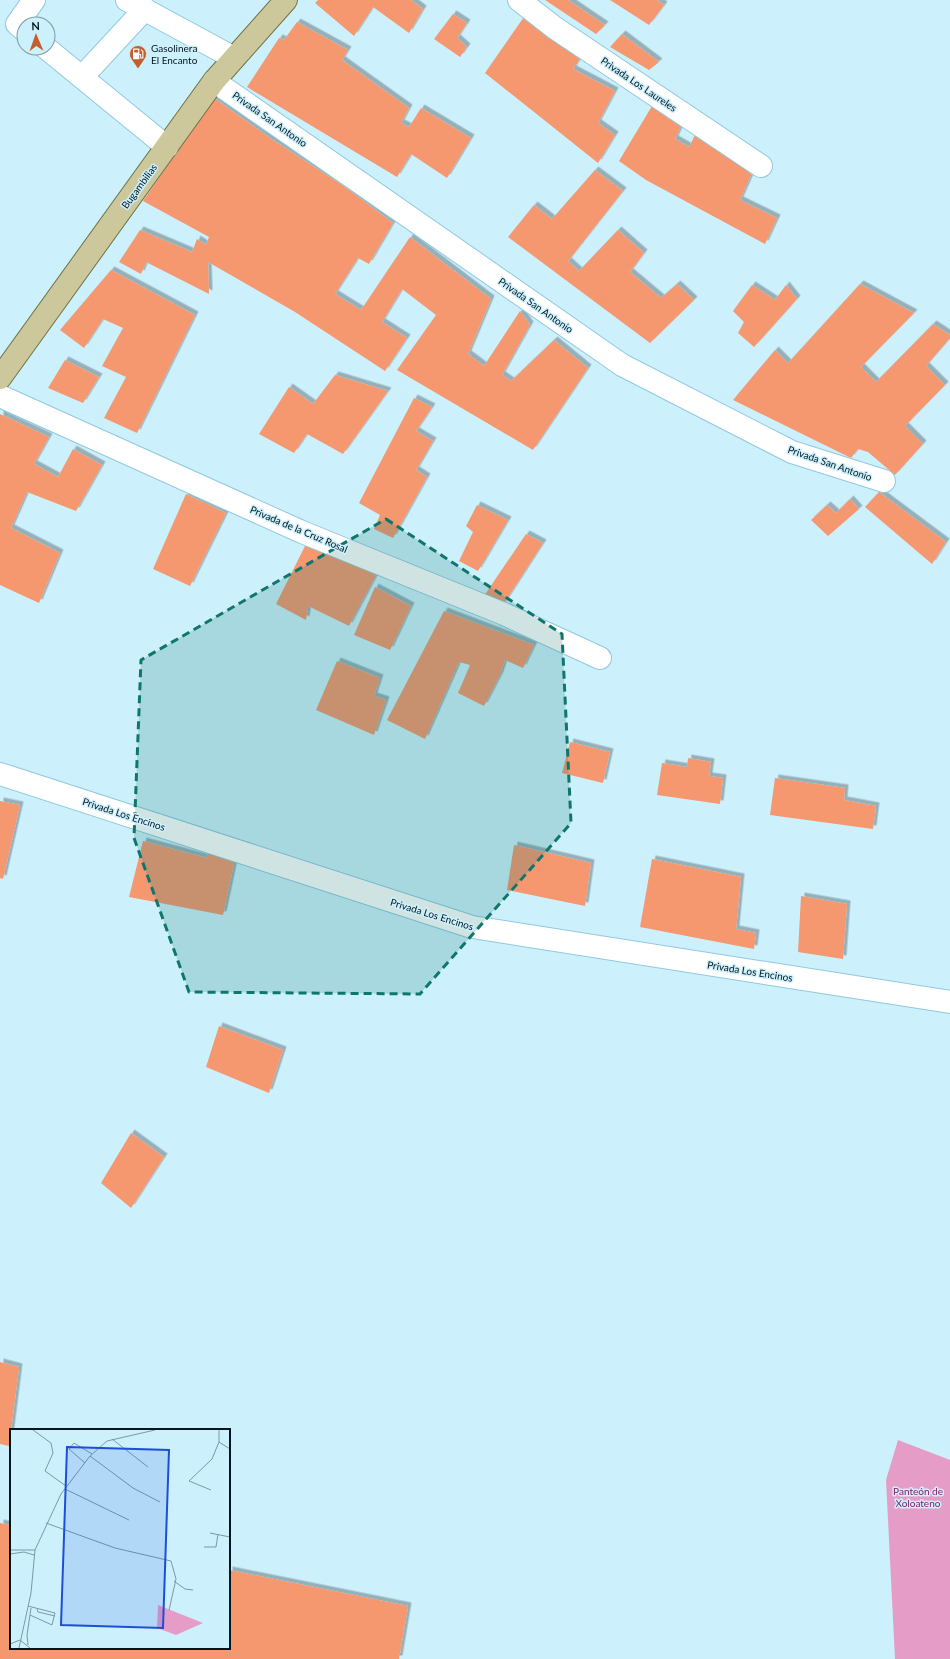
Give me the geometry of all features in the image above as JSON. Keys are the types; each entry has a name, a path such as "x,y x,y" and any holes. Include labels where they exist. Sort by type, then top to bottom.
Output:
{"main road":[{"name":"Bugambilias","path":"1,373 167,147 214,80 286,0"}],"street":[{"path":"23,16 34,0"},
{"name":"Privada Los Laureles","path":"518,0 555,28 761,166"},
{"path":"82,77 136,4 234,58"},
{"path":"56,56 167,147"},
{"name":"Privada San Antonio","path":"214,80 622,365 792,452 884,481"},
{"name":"Privada de la Cruz Rosal","path":"0,396 302,532 504,614 600,658"},
{"name":"Privada Los Encinos","path":"0,774 472,927 950,1002"}],"highlighted area":[{"path":"386,519 562,634 571,823 420,994 189,992 134,838 141,660"}],"green space":[{"name":"Panteón de Xoloateno","path":"898,1440 950,1460 950,1659 895,1659 886,1480"}],"building":[{"path":"318,0 411,0 423,9 409,33 373,7 354,36 315,3"},
{"path":"545,0 568,0 605,25 596,34"},
{"path":"610,0 657,0 664,5 649,25"},
{"path":"453,14 467,23 457,38 467,47 460,57 434,39"},
{"path":"526,14 584,53 573,69 615,91 598,123 615,135 598,163 485,73"},
{"path":"297,22 348,50 342,60 409,108 401,123 409,127 421,108 471,138 447,178 411,154 397,177 247,87 279,38 284,40"},
{"path":"622,34 659,62 649,70 610,47"},
{"path":"214,98 273,140 345,187 393,223 369,264 358,258 335,294 361,310 410,237 491,299 468,354 484,366 520,311 530,325 502,375 511,381 554,340 588,368 533,450 397,370 436,315 402,289 382,322 407,338 385,371 295,312 208,262 209,294 146,262 141,274 119,262 140,230 192,252 197,239 206,245 209,237 143,201"},
{"path":"652,106 683,122 675,139 689,147 696,133 755,166 740,200 777,218 765,244 646,180 619,161"},
{"path":"595,170 623,191 568,261 579,271 618,230 644,253 630,272 661,298 677,284 694,300 650,343 508,237 534,205 552,219"},
{"path":"111,270 195,315 137,433 104,418 126,377 102,366 123,328 103,319 84,348 60,330"},
{"path":"860,284 914,313 861,367 876,382 933,324 950,335 950,338 926,366 945,385 905,426 923,444 895,475 868,452 858,449 851,458 733,400 775,350 788,363"},
{"path":"752,285 775,300 786,285 797,299 754,347 738,333 744,322 733,311"},
{"path":"65,360 99,377 83,403 48,388"},
{"path":"335,375 388,391 343,454 307,434 294,453 259,434 289,387 313,404"},
{"path":"414,398 432,407 416,431 433,441 416,470 427,477 393,538 374,529 380,515 359,503"},
{"path":"0,414 49,437 34,464 58,477 73,449 102,465 76,511 27,492 11,528 60,553 39,603 0,585"},
{"path":"879,492 946,542 932,564 865,507"},
{"path":"186,494 226,513 190,586 153,569"},
{"path":"850,499 859,509 828,536 811,520 827,505 836,513"},
{"path":"477,505 508,520 478,571 459,561 473,532 466,526"},
{"path":"526,534 543,543 503,605 484,596"},
{"path":"307,542 376,575 349,626 308,606 306,620 276,604"},
{"path":"375,587 411,606 390,650 354,635"},
{"path":"444,611 534,645 523,668 505,660 500,675 484,706 458,693 470,665 459,662 425,739 387,720"},
{"path":"337,661 380,678 374,696 386,700 374,735 316,710"},
{"path":"570,742 610,752 603,783 562,773"},
{"path":"688,758 711,762 709,776 723,778 720,804 657,795 662,763 687,767"},
{"path":"775,778 845,788 844,800 876,806 873,829 770,815"},
{"path":"0,801 20,805 3,879 0,878"},
{"path":"143,841 207,858 209,845 236,854 223,915 129,897"},
{"path":"514,845 591,863 585,906 507,890"},
{"path":"652,859 741,877 736,929 756,933 754,949 640,927"},
{"path":"801,896 847,904 843,959 798,952"},
{"path":"219,1026 283,1050 269,1093 206,1067"},
{"path":"131,1133 164,1157 131,1208 101,1183"},
{"path":"0,1362 19,1367 9,1446 0,1444"},
{"path":"0,1523 10,1525 10,1649 230,1649 230,1570 408,1606 399,1659 0,1659"}],"place":[{"name":"Gasolinera El Encanto","path":"138,69"}]}
